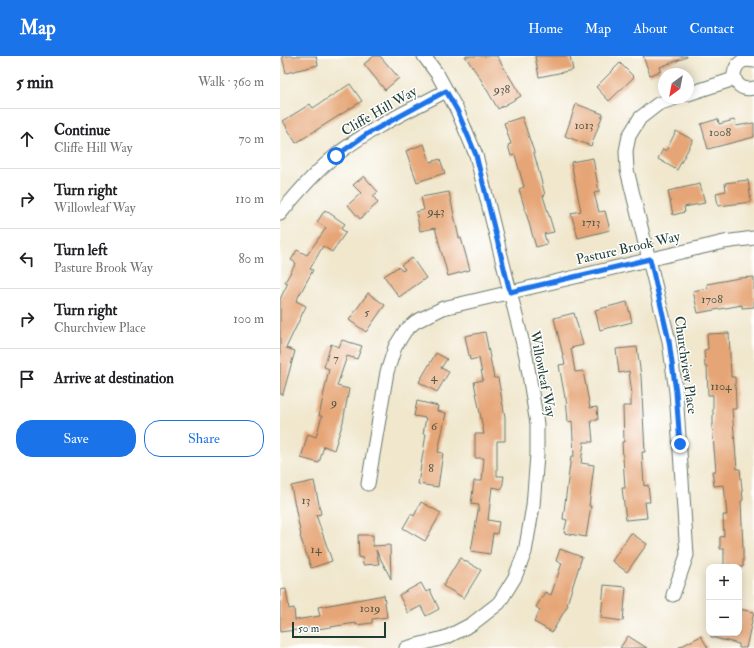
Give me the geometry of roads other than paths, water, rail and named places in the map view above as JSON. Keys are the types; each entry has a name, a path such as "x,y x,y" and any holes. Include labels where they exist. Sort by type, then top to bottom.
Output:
{"street":[{"name":"Willowleaf Way","path":"406,648 447,637 472,624 499,603 515,577 525,552 533,506 537,455 537,424 526,356 476,155 457,110 438,75 424,56"},
{"path":"754,61 747,60 738,64 734,74 734,79 740,87 745,89 754,88"},
{"path":"694,92 734,79"},
{"name":"Cliffe Hill Way","path":"280,214 306,183 336,156 367,134 446,91"},
{"name":"Churchview Place","path":"658,104 640,118 629,136 626,152 628,170 669,341 676,392 687,555 673,594"},
{"name":"Pasture Brook Way","path":"368,484 387,372 395,347 405,331 415,322 443,308 724,242 754,238"}]}
